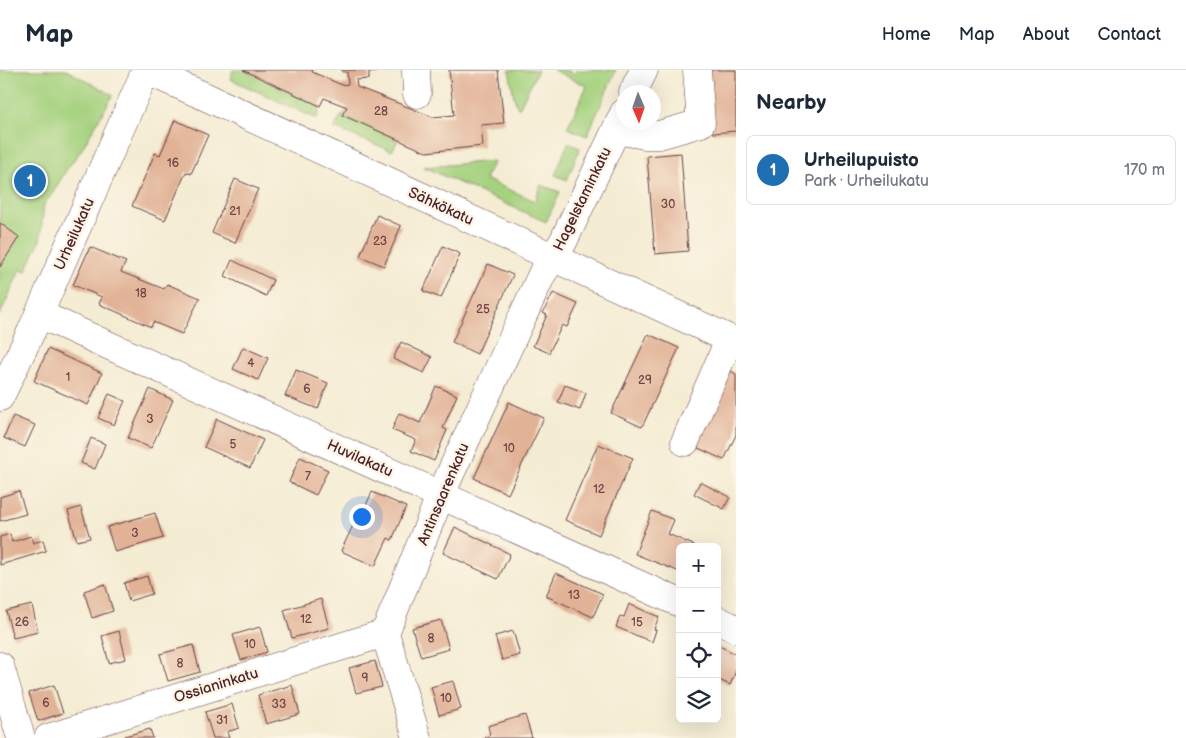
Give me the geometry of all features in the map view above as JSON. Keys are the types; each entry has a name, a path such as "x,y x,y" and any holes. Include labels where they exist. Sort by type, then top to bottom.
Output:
{"street":[{"name":"Sähkökatu","path":"146,70 733,341"},
{"name":"Urheilukatu","path":"0,398 146,70"},
{"path":"636,85 644,70"},
{"path":"636,130 645,135 659,135 701,123 697,70"},
{"name":"Hagelstaminkatu","path":"552,258 563,242 616,129"},
{"name":"Antinsaarenkatu","path":"385,633 441,494 542,274 552,258"},
{"name":"Huvilakatu","path":"39,314 676,601"},
{"path":"685,442 723,354 733,341"},
{"path":"721,622 736,628"},
{"path":"385,633 417,738"},
{"name":"Ossianinkatu","path":"48,738 385,633"},
{"path":"0,666 21,738"}],"green space":[{"path":"0,70 66,70 113,95 80,152 44,204 40,240 26,271 20,270 0,315"},
{"path":"233,70 243,70 320,106 317,119 230,79"},
{"path":"509,70 538,70 519,108 514,97"},
{"path":"553,70 566,70 575,74 576,70 616,70 587,136 567,128 587,86"},
{"path":"342,115 398,140 392,151 334,128"},
{"path":"568,143 580,148 567,180 555,175"},
{"path":"494,161 485,179 535,201 541,185 560,192 546,222 424,167"}],"building":[{"path":"243,70 313,70 312,72 342,85 348,84 347,72 342,72 342,70 377,70 369,72 369,79 356,80 357,87 433,117 454,115 449,70 498,70 504,123 481,125 483,146 426,152 342,115 347,107 324,98 320,106"},
{"path":"708,70 736,70 736,131 713,133"},
{"path":"175,120 208,135 191,174 186,172 165,220 132,206 155,153 160,155"},
{"path":"681,153 688,251 655,254 647,156"},
{"path":"235,179 258,189 235,243 212,233"},
{"path":"377,215 401,226 384,266 360,256"},
{"path":"0,223 19,237 0,267"},
{"path":"443,246 460,254 441,298 423,291"},
{"path":"90,247 126,262 121,272 164,289 167,284 200,298 182,334 153,322 151,327 99,304 102,297 73,285"},
{"path":"232,260 273,280 266,296 225,276"},
{"path":"488,264 513,275 477,354 452,342"},
{"path":"553,293 578,304 567,327 562,325 549,353 533,346 547,315 543,313"},
{"path":"648,334 679,348 642,427 611,413"},
{"path":"401,342 432,357 424,373 393,359"},
{"path":"243,347 268,358 258,380 233,369"},
{"path":"48,349 102,373 88,405 34,381"},
{"path":"296,370 328,383 318,409 285,396"},
{"path":"729,370 736,374 736,435 724,460 694,446"},
{"path":"565,385 586,393 580,410 558,402"},
{"path":"436,386 457,395 443,428 447,430 434,461 411,451 416,440 392,430 399,413 420,423"},
{"path":"150,389 173,400 151,448 128,438"},
{"path":"109,394 125,401 114,425 98,418"},
{"path":"509,402 544,418 508,494 474,478"},
{"path":"13,416 35,425 25,447 4,438"},
{"path":"217,419 263,440 250,468 204,447"},
{"path":"91,438 105,444 95,469 81,463"},
{"path":"598,444 633,458 599,535 565,520"},
{"path":"300,457 328,470 316,495 289,482"},
{"path":"700,482 730,497 724,509 694,494"},
{"path":"19,491 26,514 0,521 0,497"},
{"path":"372,492 406,507 392,540 388,538 375,566 341,551 356,519 359,521"},
{"path":"81,507 90,538 77,541 68,511"},
{"path":"652,511 674,520 668,534 689,543 676,543 676,570 635,554"},
{"path":"155,513 163,538 115,552 107,527"},
{"path":"455,527 510,554 498,579 443,553"},
{"path":"10,534 12,542 31,536 33,543 43,540 46,551 0,565 0,537"},
{"path":"556,573 603,594 593,617 546,596"},
{"path":"147,576 152,594 129,601 124,583"},
{"path":"105,584 113,611 92,618 84,591"},
{"path":"321,599 329,628 292,638 284,610"},
{"path":"629,604 659,617 654,629 656,630 652,642 616,627 620,616 624,617"},
{"path":"32,605 38,632 13,638 6,611"},
{"path":"441,620 449,649 421,657 412,628"},
{"path":"260,627 267,652 241,660 233,635"},
{"path":"119,631 126,659 109,663 102,636"},
{"path":"513,631 520,655 502,660 495,636"},
{"path":"193,645 200,672 168,681 160,654"},
{"path":"721,647 736,654 736,671 730,685 721,681"},
{"path":"375,661 382,687 356,693 349,668"},
{"path":"453,681 461,709 439,715 431,687"},
{"path":"54,685 63,713 38,721 29,693"},
{"path":"292,685 300,714 266,724 258,695"},
{"path":"232,704 239,728 227,732 229,738 213,738 205,712"},
{"path":"525,715 532,738 483,738 490,735 488,726"},
{"path":"150,729 153,738 125,738 125,736"}],"place":[{"name":"Urheilupuisto","path":"30,181"}]}
